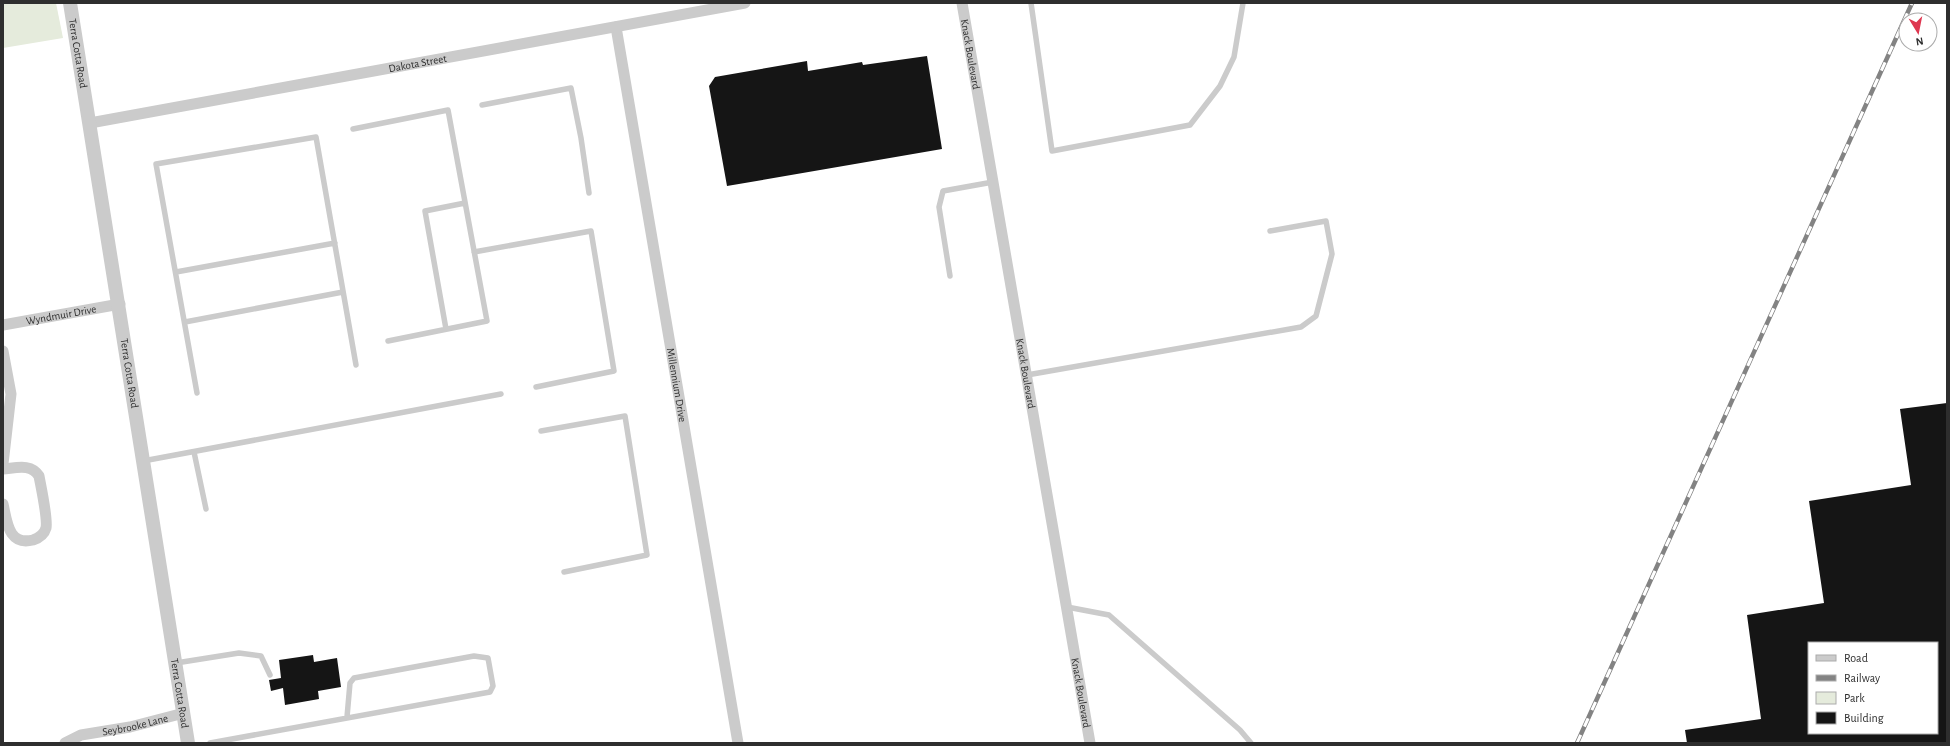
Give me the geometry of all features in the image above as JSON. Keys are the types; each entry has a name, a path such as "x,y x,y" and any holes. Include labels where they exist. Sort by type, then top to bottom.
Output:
{"street":[{"name":"Terra Cotta Road","path":"70,3 120,304 142,461 188,743"},
{"name":"Dakota Street","path":"90,123 746,3"},
{"name":"Knack Boulevard","path":"962,3 1090,743"},
{"name":"Millennium Drive","path":"616,27 738,743"},
{"name":"Wyndmuir Drive","path":"3,325 120,304"},
{"path":"3,351 11,394 3,464"},
{"path":"3,469 26,467 36,472 39,476 46,525 43,534 34,540 26,541 20,540 12,535 8,528 3,504"},
{"name":"Seybrooke Lane","path":"65,743 82,736 130,727 184,713"}],"lane":[{"path":"1031,3 1052,151 1190,125 1220,86 1234,56 1243,3"},
{"path":"482,104 571,88 581,138 589,193"},
{"path":"353,129 448,110 487,321 388,341"},
{"path":"197,393 156,164 316,137 356,365"},
{"path":"950,276 939,206 943,192 993,182"},
{"path":"446,329 425,211 465,203"},
{"path":"1027,375 1301,328 1316,316 1332,254 1326,221 1270,231"},
{"path":"474,252 591,231 614,371 536,387"},
{"path":"176,272 335,243"},
{"path":"185,322 343,292"},
{"path":"142,461 501,394"},
{"path":"542,431 624,416 638,494 647,555 564,572"},
{"path":"194,452 206,509"},
{"path":"1067,607 1110,615 1240,730 1250,743"},
{"path":"175,663 239,653 261,656 270,675"},
{"path":"210,743 490,692 493,686 488,658 474,656 354,678 350,683 347,717"}],"green space":[{"path":"3,3 56,3 63,38 3,48"}],"building":[{"path":"927,56 942,149 727,186 709,86 715,77 807,61 808,71 862,62 863,65"},
{"path":"1947,403 1947,743 1687,743 1685,730 1761,719 1747,615 1824,603 1809,501 1911,485 1900,409"},
{"path":"313,655 314,662 337,658 341,687 318,691 319,699 285,705 283,688 271,691 269,680 281,678 279,660"}],"railway":[{"path":"1577,743 1912,3"}]}
